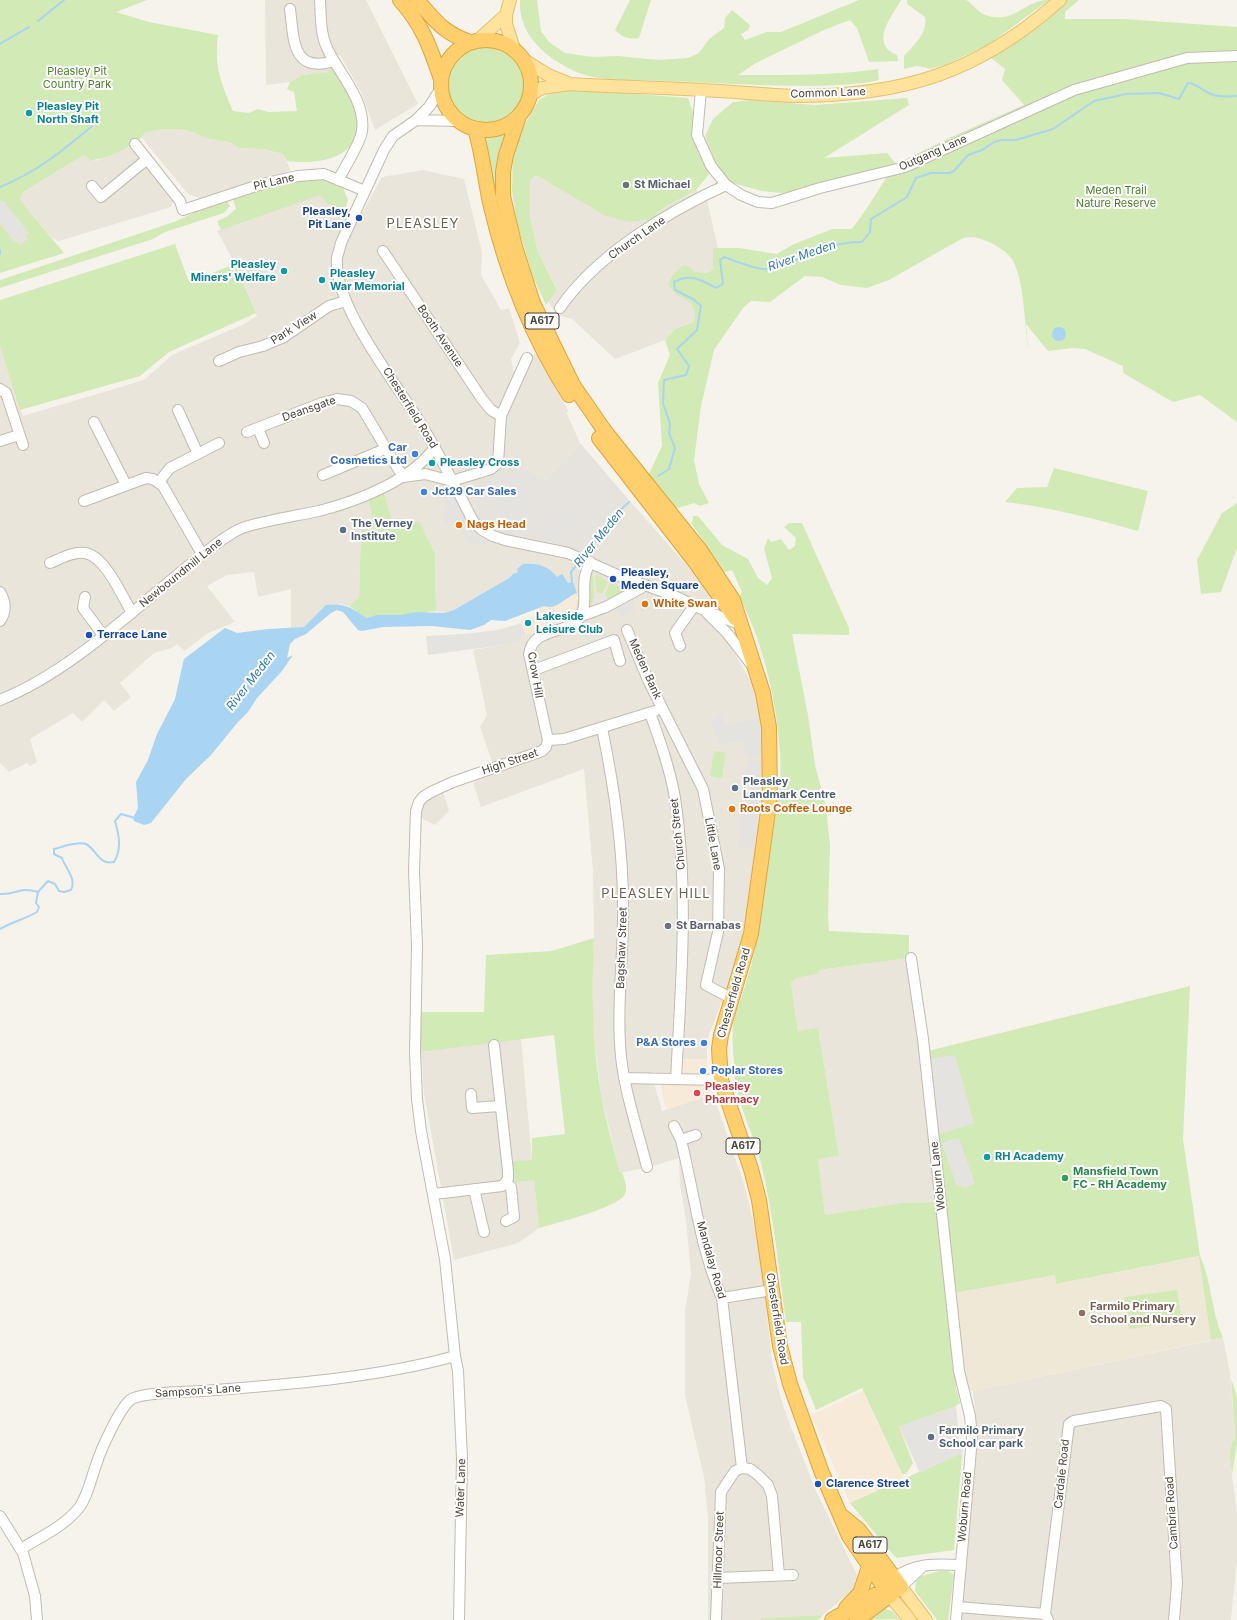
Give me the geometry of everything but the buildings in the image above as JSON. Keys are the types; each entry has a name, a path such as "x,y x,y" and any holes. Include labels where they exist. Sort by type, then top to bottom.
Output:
{"highway":[{"path":"400,0 413,14 424,31 441,84 444,103 452,116 458,121 475,129 491,130 501,128 515,121 519,116 528,102 532,87 530,74 524,60 514,49 500,42 485,40 474,42 460,48 449,59 441,84"},
{"path":"417,0 442,29 455,37 474,42"},
{"name":"A617","path":"519,116 506,155 503,172 503,196 515,247 533,303 573,385 604,430 700,550 733,600 740,625"},
{"name":"A617","path":"475,129 480,145 492,207 502,247 519,300 540,344 568,394 596,434 696,563 740,625"},
{"name":"Chesterfield Road","path":"740,625 763,693 769,727 770,797 751,934 724,1022 719,1049 721,1080 751,1169 759,1200 780,1346 789,1383 822,1473 841,1516"},
{"name":"A617","path":"841,1516 849,1536 869,1567 892,1587"},
{"name":"A617","path":"841,1516 859,1530 892,1587"},
{"name":"A617","path":"835,1617 860,1593 869,1567"},
{"path":"857,1620 892,1587"},
{"name":"A617","path":"835,1617 848,1612 892,1587"}],"main road":[{"path":"510,0 506,15 506,24 514,49"},
{"name":"Common Lane","path":"570,84 793,96 841,95 906,86 951,72 991,52 1023,31 1060,0"},
{"path":"474,42 506,15"},
{"path":"524,60 548,75 570,84"},
{"path":"530,96 542,88 570,84"},
{"path":"892,1587 910,1620"},
{"path":"892,1587 926,1620"}],"street":[{"path":"320,0 321,24 326,47 354,94 362,115 362,132 338,180"},
{"path":"290,9 296,50 301,59 312,64 325,64 334,61"},
{"name":"Outgang Lane","path":"701,90 697,135 711,166 726,185 741,195 752,200 772,203 820,188 905,167 1074,90 1187,58 1237,56"},
{"name":"Chesterfield Road","path":"441,84 429,107 416,120 393,136 384,150 347,228 337,259 341,284 346,301 367,342 435,447 473,521 482,530 505,540 554,549 576,556 740,625"},
{"path":"416,120 458,121"},
{"path":"92,186 101,197 146,160 135,144"},
{"name":"Pit Lane","path":"146,160 180,201 183,210 262,184 298,176 324,174 365,191"},
{"name":"Church Lane","path":"560,308 568,296 592,271 631,240 709,193 726,185"},
{"name":"Booth Avenue","path":"383,251 482,399 491,410 501,416"},
{"name":"Park View","path":"225,361 239,352 264,346 284,337 329,306 346,301"},
{"path":"452,481 491,469 498,463 501,416 528,358"},
{"path":"0,389 6,393 21,440 0,441"},
{"name":"Deansgate","path":"247,432 322,403 344,398 351,400 362,408 403,477"},
{"path":"178,417 198,454"},
{"path":"99,426 126,485"},
{"path":"258,428 264,443"},
{"path":"159,482 170,468 219,443"},
{"name":"Newboundmill Lane","path":"0,700 21,691 67,663 132,613 202,554 243,527 321,510 359,497 403,477 430,455 435,447"},
{"path":"323,475 331,467 386,449"},
{"name":"Newboundmill Lane","path":"403,477 425,474 452,481"},
{"path":"84,501 146,478 153,479 163,486 202,554"},
{"path":"50,563 74,554 85,553 94,556 113,580 132,613"},
{"path":"581,616 584,607 585,576 589,561"},
{"path":"581,616 606,607 641,588 643,584"},
{"path":"0,592 5,600 5,608 0,621"},
{"path":"86,597 83,608 103,635"},
{"path":"680,646 675,633 694,606"},
{"name":"Chesterfield Road","path":"706,611 727,633 756,670"},
{"name":"Crow Hill","path":"548,740 534,670 529,654 531,643 535,639 576,622 581,616"},
{"name":"Meden Bank","path":"627,630 663,708"},
{"path":"534,670 614,640 620,661"},
{"name":"High Street","path":"423,797 453,782 542,751 546,747 548,740 564,739 663,708"},
{"name":"Little Lane","path":"663,708 702,789 719,869 718,932 706,985 731,998"},
{"name":"Church Street","path":"650,713 665,754 674,796 683,862 684,931 676,1079"},
{"name":"Bagshaw Street","path":"602,728 614,787 620,836 623,904 620,1044 624,1078 647,1167"},
{"name":"Water Lane","path":"423,797 418,802 415,828 417,945 415,1052 417,1099 421,1131 445,1259 455,1356 458,1370 462,1451 459,1620"},
{"name":"Woburn Lane","path":"911,958 923,1039 959,1371 964,1394"},
{"path":"434,1194 502,1186 508,1179 494,1045"},
{"path":"624,1078 721,1080"},
{"path":"471,1094 472,1108 500,1106"},
{"name":"Mandalay Road","path":"674,1126 681,1140 704,1243 715,1282 722,1298 742,1468"},
{"path":"681,1140 696,1135"},
{"path":"505,1183 511,1187 514,1217 506,1221"},
{"path":"474,1189 484,1232"},
{"path":"722,1298 772,1290"},
{"name":"Sampson's Lane","path":"21,1549 55,1528 78,1509 96,1462 118,1417 130,1400 151,1394 242,1388 379,1372 455,1356"},
{"name":"Woburn Road","path":"956,1620 972,1438 970,1416 964,1394"},
{"name":"Cardale Road","path":"1047,1617 1069,1424 1164,1406"},
{"name":"Cambria Road","path":"1164,1406 1166,1409 1177,1584 1174,1620"},
{"path":"742,1468 750,1469 768,1484 772,1496 779,1575"},
{"name":"Hillmoor Street","path":"716,1620 720,1498 727,1482 735,1471 742,1468"},
{"path":"0,1516 21,1549 35,1596 37,1620"},
{"path":"892,1587 914,1567 921,1568 934,1565 960,1565"},
{"path":"718,1578 793,1575"},
{"path":"957,1608 1047,1617"}],"shaded area":[{"path":"265,0 366,0 418,104 375,130 361,92 340,55 327,60 329,72 302,75 290,82 266,85"},
{"path":"165,129 185,130 196,133 205,138 228,142 240,148 263,149 283,154 292,173 259,180 200,198 188,194 142,138 146,132"},
{"path":"129,146 174,198 171,207 59,241 52,238 20,200 23,192 84,155 96,161"},
{"path":"423,170 464,179 482,252 481,275 501,310 509,308 520,343 511,359 514,373 523,356 536,354 568,410 567,414 580,443 565,462 552,473 547,480 507,459 502,468 496,473 476,480 505,534 538,539 583,552 611,513 628,499 715,597 706,619 725,636 755,689 762,720 766,759 763,804 748,922 733,973 707,1040 707,1059 697,1060 672,1058 671,1073 651,1072 662,1111 713,1094 745,1187 759,1248 773,1367 783,1406 815,1489 857,1575 853,1590 823,1615 761,1618 761,1620 708,1620 708,1518 704,1477 685,1396 685,1311 691,1274 686,1220 680,1185 679,1158 653,1166 620,1173 602,1099 593,1031 591,983 594,938 593,872 584,769 481,807 473,782 498,772 493,764 480,727 487,715 473,650 520,642 523,636 569,619 568,615 570,614 578,598 573,582 568,583 539,565 523,564 518,569 518,572 509,578 454,610 444,613 436,611 435,554 420,522 392,520 384,493 368,501 371,509 372,526 361,529 359,597 349,606 340,604 322,609 304,627 291,628 291,589 258,597 254,572 227,575 207,586 235,622 208,633 184,651 177,644 172,648 154,653 120,683 131,697 114,711 104,700 82,722 73,713 30,739 37,762 30,766 27,763 9,772 0,763 0,346 23,416 144,380 172,355 244,324 257,316 238,269 217,231 320,194 330,206 361,215 382,177"},
{"path":"537,175 604,215 651,219 665,207 696,190 707,200 718,248 713,269 708,273 694,272 677,295 691,303 695,314 694,322 675,329 665,340 615,359 572,319 557,315 548,302 557,289 538,252 530,218 530,181"},
{"path":"0,201 4,201 29,233 25,236 28,239 20,245 16,241 14,242 0,224"},
{"path":"580,443 628,499 611,513 583,552 542,540 505,534 480,521 476,512 474,481 496,473 502,468 507,459 547,480 552,473 565,462"},
{"path":"503,473 527,486 521,497 537,506 529,524 514,527 497,519 505,504 499,501"},
{"path":"446,492 452,492 470,527 479,537 487,540 483,546 468,542 469,539 465,537 465,533 462,528 444,524"},
{"path":"553,505 570,511 572,517 562,545 542,540 544,535 549,531 552,520 550,515"},
{"path":"577,593 577,603 574,610 568,615 570,619 526,635 520,620 536,615 535,609 544,606 561,604 568,596"},
{"path":"632,599 636,609 621,618 617,611 612,610"},
{"path":"521,623 526,635 522,636 520,642 503,645 498,630"},
{"path":"498,630 503,645 428,655 426,636"},
{"path":"722,713 725,725 759,718 763,755 746,757 742,740 719,745 711,721"},
{"path":"748,759 764,761 754,848 738,846 742,806 746,807 747,800 743,799 743,793 749,793 750,784 745,783"},
{"path":"443,792 449,811 435,825 421,818 424,804 429,798"},
{"path":"909,958 936,1202 901,1203 825,1215 818,1159 839,1156 818,1029 798,1031 790,974"},
{"path":"521,1038 532,1160 512,1162 534,1180 539,1228 518,1243 454,1260 424,1093 421,1052"},
{"path":"955,1055 974,1123 937,1135 929,1059"},
{"path":"683,1059 707,1059 707,1075 713,1094 667,1109 664,1104 661,1085 687,1085 682,1074"},
{"path":"959,1138 975,1184 963,1188 962,1185 957,1187 942,1143"},
{"name":"Farmilo Primary School and Nursery","path":"1200,1256 1211,1340 973,1391 967,1390 954,1293 1055,1275 1057,1284"},
{"path":"1223,1338 1230,1372 1235,1436 1229,1452 1237,1513 1237,1560 1231,1620 961,1620 964,1551 978,1440 973,1391"},
{"path":"863,1391 904,1480 850,1503 811,1415"},
{"name":"Farmilo Primary School car park","path":"956,1406 959,1446 963,1447 962,1455 957,1455 920,1473 899,1427"}],"green space":[{"name":"Pleasley Pit Country Park","path":"0,0 147,0 116,12 149,22 218,35 218,66 225,92 233,111 249,113 258,109 268,112 297,111 294,92 287,89 290,82 302,75 329,72 329,68 336,69 356,111 357,131 353,142 346,150 336,156 312,162 299,162 287,161 283,154 263,149 240,148 228,142 205,138 196,133 185,130 165,129 146,132 136,142 121,151 104,158 90,160 84,155 23,192 20,200 64,253 0,273"},
{"path":"520,0 537,0 541,31 549,42 565,53 593,57 617,56 659,60 688,58 699,53 709,39 724,28 725,18 732,10 750,25 748,30 741,34 745,40 767,32 781,32 859,0 901,0 885,29 884,36 886,47 889,51 897,55 898,61 869,62 857,28 850,20 824,30 756,63 738,75 825,74 878,69 879,80 863,83 795,86 605,79 581,74 570,69 542,50 534,42 523,23 520,12"},
{"path":"630,0 651,0 639,38 632,39 615,30"},
{"path":"907,0 966,0 983,14 993,17 1002,17 1018,12 1040,1 1049,0 988,45 947,64 931,69 917,66 904,69 904,56 916,43 922,33 925,23 925,17 907,4"},
{"name":"Meden Trail Nature Reserve","path":"1065,0 1079,0 1065,12 1065,19 1124,19 1237,27 1237,422 1200,395 1173,402 1123,373 1123,366 1085,349 1073,348 1048,351 1026,324 1028,350 1022,290 1016,267 1012,259 1002,249 982,239 970,237 963,238 889,280 867,288 841,285 822,277 805,276 770,302 751,301 743,308 714,350 701,406 694,460 699,484 709,503 700,506 694,503 675,509 648,476 662,446 658,383 670,355 665,340 675,329 694,322 695,314 691,303 677,295 668,285 670,279 684,265 691,268 694,272 708,273 713,269 713,248 739,248 777,254 792,245 832,229 852,229 895,164 807,190 781,193 762,191 729,182 716,165 705,136 713,119 733,102 751,100 815,105 907,98 909,105 824,158 887,153 896,164 947,139 1024,105 1002,80 1005,69 991,58 1036,27"},
{"path":"486,46 501,49 513,58 522,70 525,85 522,100 513,112 501,121 486,124 471,121 459,112 450,100 447,85 450,70 459,58 471,49"},
{"path":"556,90 585,90 688,98 693,112 693,140 709,174 696,190 665,207 651,219 629,222 604,215 536,175 530,181 530,218 538,252 557,290 546,305 533,277 518,227 512,191 513,152 522,129 539,100"},
{"path":"510,131 498,197 496,198 485,137 499,136"},
{"path":"297,180 325,180 343,188 348,200 345,210 330,206 320,195 221,230 217,221 226,217 236,209 233,199 261,188"},
{"path":"226,200 230,206 224,213 165,232 153,239 0,288 0,280 177,221 207,206"},
{"path":"175,244 189,282 235,264 256,313 169,352 140,376 20,410 0,346 0,300"},
{"path":"1054,468 1148,491 1138,531 1056,510 1005,502 1017,488 1047,487"},
{"path":"384,493 392,520 420,522 435,554 436,611 399,615 376,615 367,618 349,606 359,597 361,529 372,526 371,509 368,501"},
{"path":"1237,503 1237,548 1221,592 1201,594 1197,560 1222,513"},
{"path":"693,516 698,516 722,545 748,559 758,578 767,585 772,578 764,549 768,538 771,542 781,539 789,550 795,546 796,538 784,527 789,523 802,523 849,628 849,635 792,634 808,715 815,765 826,807 830,845 829,931 909,935 909,958 819,970 817,974 796,978 791,982 798,1031 818,1028 839,1156 818,1159 825,1215 901,1203 936,1202 958,1379 956,1387 960,1403 956,1406 899,1427 913,1463 906,1474 902,1474 862,1388 816,1410 803,1377 801,1322 786,1322 770,1205 762,1167 737,1090 733,1040 734,1021 750,969 760,925 763,886 780,785 779,739 776,714 765,663 749,616 739,597 742,592 732,570 724,572 692,524"},
{"path":"597,575 608,582 602,593 597,593 595,577"},
{"path":"589,576 593,577 594,597 590,607"},
{"path":"610,583 623,587 623,593 608,599 605,595"},
{"path":"714,751 726,752 722,778 710,776"},
{"path":"594,938 593,1018 596,1059 606,1117 620,1173 622,1172 625,1180 626,1192 620,1199 611,1205 599,1210 539,1228 534,1180 515,1182 512,1161 532,1160 532,1138 565,1134 554,1035 421,1052 421,1012 484,1012 486,955 552,951"},
{"name":"Mansfield Town FC - RH Academy","path":"1190,986 1183,1139 1200,1256 1207,1276 1216,1317 1223,1338 1211,1340 1199,1256 1056,1284 1055,1275 954,1293 928,1051"},
{"path":"1177,1290 1182,1321 1129,1329 1124,1297"},
{"path":"1231,1378 1237,1397 1237,1443 1232,1474 1229,1452 1235,1436"},
{"path":"957,1455 962,1455 954,1550 896,1558 850,1503"},
{"path":"940,1571 948,1571 954,1575 948,1620 937,1620 915,1591 916,1581 921,1576"},
{"path":"883,1608 892,1611 900,1620 866,1620"},
{"path":"823,1615 818,1620 761,1620 761,1618"}],"water":[{"path":"1056,327 1062,327 1066,331 1066,337 1062,341 1056,341 1052,337 1052,331"},
{"path":"523,564 542,566 550,570 557,577 562,574 568,583 573,582 577,593 553,607 544,606 505,621 491,620 484,625 470,630 432,626 383,627 362,631 358,630 343,612 337,610 331,613 306,634 295,639 290,644 287,658 293,655 282,671 257,698 248,712 211,755 186,779 151,823 144,825 134,821 133,818 138,808 136,782 148,760 157,734 175,699 184,659 225,628 237,633 268,629 304,627 326,605 348,607 367,618 376,615 399,615 417,612 444,613 454,610 509,578 518,572 517,569"}],"waterway":[{"path":"38,21 64,0"},
{"path":"0,44 29,27"},
{"name":"River Meden","path":"658,476 669,469 675,448 669,433 670,424 663,403 664,380 686,375 689,366 677,349 697,330 701,306 693,299 675,290 674,282 680,279 691,278 701,280 716,288 723,284 720,260 724,257 765,269 789,263 835,245 862,242 870,232 871,219 907,197 916,178 931,173 949,173 954,171 968,155 982,150 994,142 1001,140 1016,140 1053,129 1094,101 1127,94 1159,93 1179,99 1188,83 1214,95 1237,96"},
{"path":"0,187 37,168 71,144 92,126"},
{"name":"River Meden","path":"584,556 613,517 629,502"},
{"name":"River Meden","path":"572,582 571,572 580,561"},
{"name":"River Meden","path":"0,929 37,912 39,907 36,903 38,892 48,881 55,884 59,891 64,892 71,890 73,882 72,878 62,858 54,854 54,849 83,843 90,847 104,861 114,862 117,857 119,847 119,837 115,821 121,814 135,818"},
{"path":"0,894 22,890 38,892"}],"place":[{"name":"Pleasley Pit North Shaft","path":"29,113"},
{"name":"St Michael","path":"626,185"},
{"name":"Pleasley, Pit Lane","path":"359,218"},
{"name":"Pleasley Miners' Welfare","path":"284,271"},
{"name":"Pleasley War Memorial","path":"322,280"},
{"name":"Car Cosmetics Ltd","path":"415,454"},
{"name":"Pleasley Cross","path":"432,463"},
{"name":"Jct29 Car Sales","path":"424,492"},
{"name":"Nags Head","path":"459,525"},
{"name":"The Verney Institute","path":"343,530"},
{"name":"Pleasley, Meden Square","path":"613,579"},
{"name":"White Swan","path":"645,604"},
{"name":"Lakeside Leisure Club","path":"528,623"},
{"name":"Terrace Lane","path":"89,635"},
{"name":"Pleasley Landmark Centre","path":"735,788"},
{"name":"Roots Coffee Lounge","path":"732,809"},
{"name":"St Barnabas","path":"668,926"},
{"name":"P&A Stores","path":"704,1043"},
{"name":"Poplar Stores","path":"703,1071"},
{"name":"Pleasley Pharmacy","path":"697,1093"},
{"name":"RH Academy","path":"987,1157"},
{"name":"Mansfield Town FC - RH Academy","path":"1065,1178"},
{"name":"Farmilo Primary School and Nursery","path":"1082,1313"},
{"name":"Farmilo Primary School car park","path":"931,1437"},
{"name":"Clarence Street","path":"818,1484"}],"district":[{"name":"PLEASLEY","path":"423,224"},
{"name":"PLEASLEY HILL","path":"656,894"}]}
